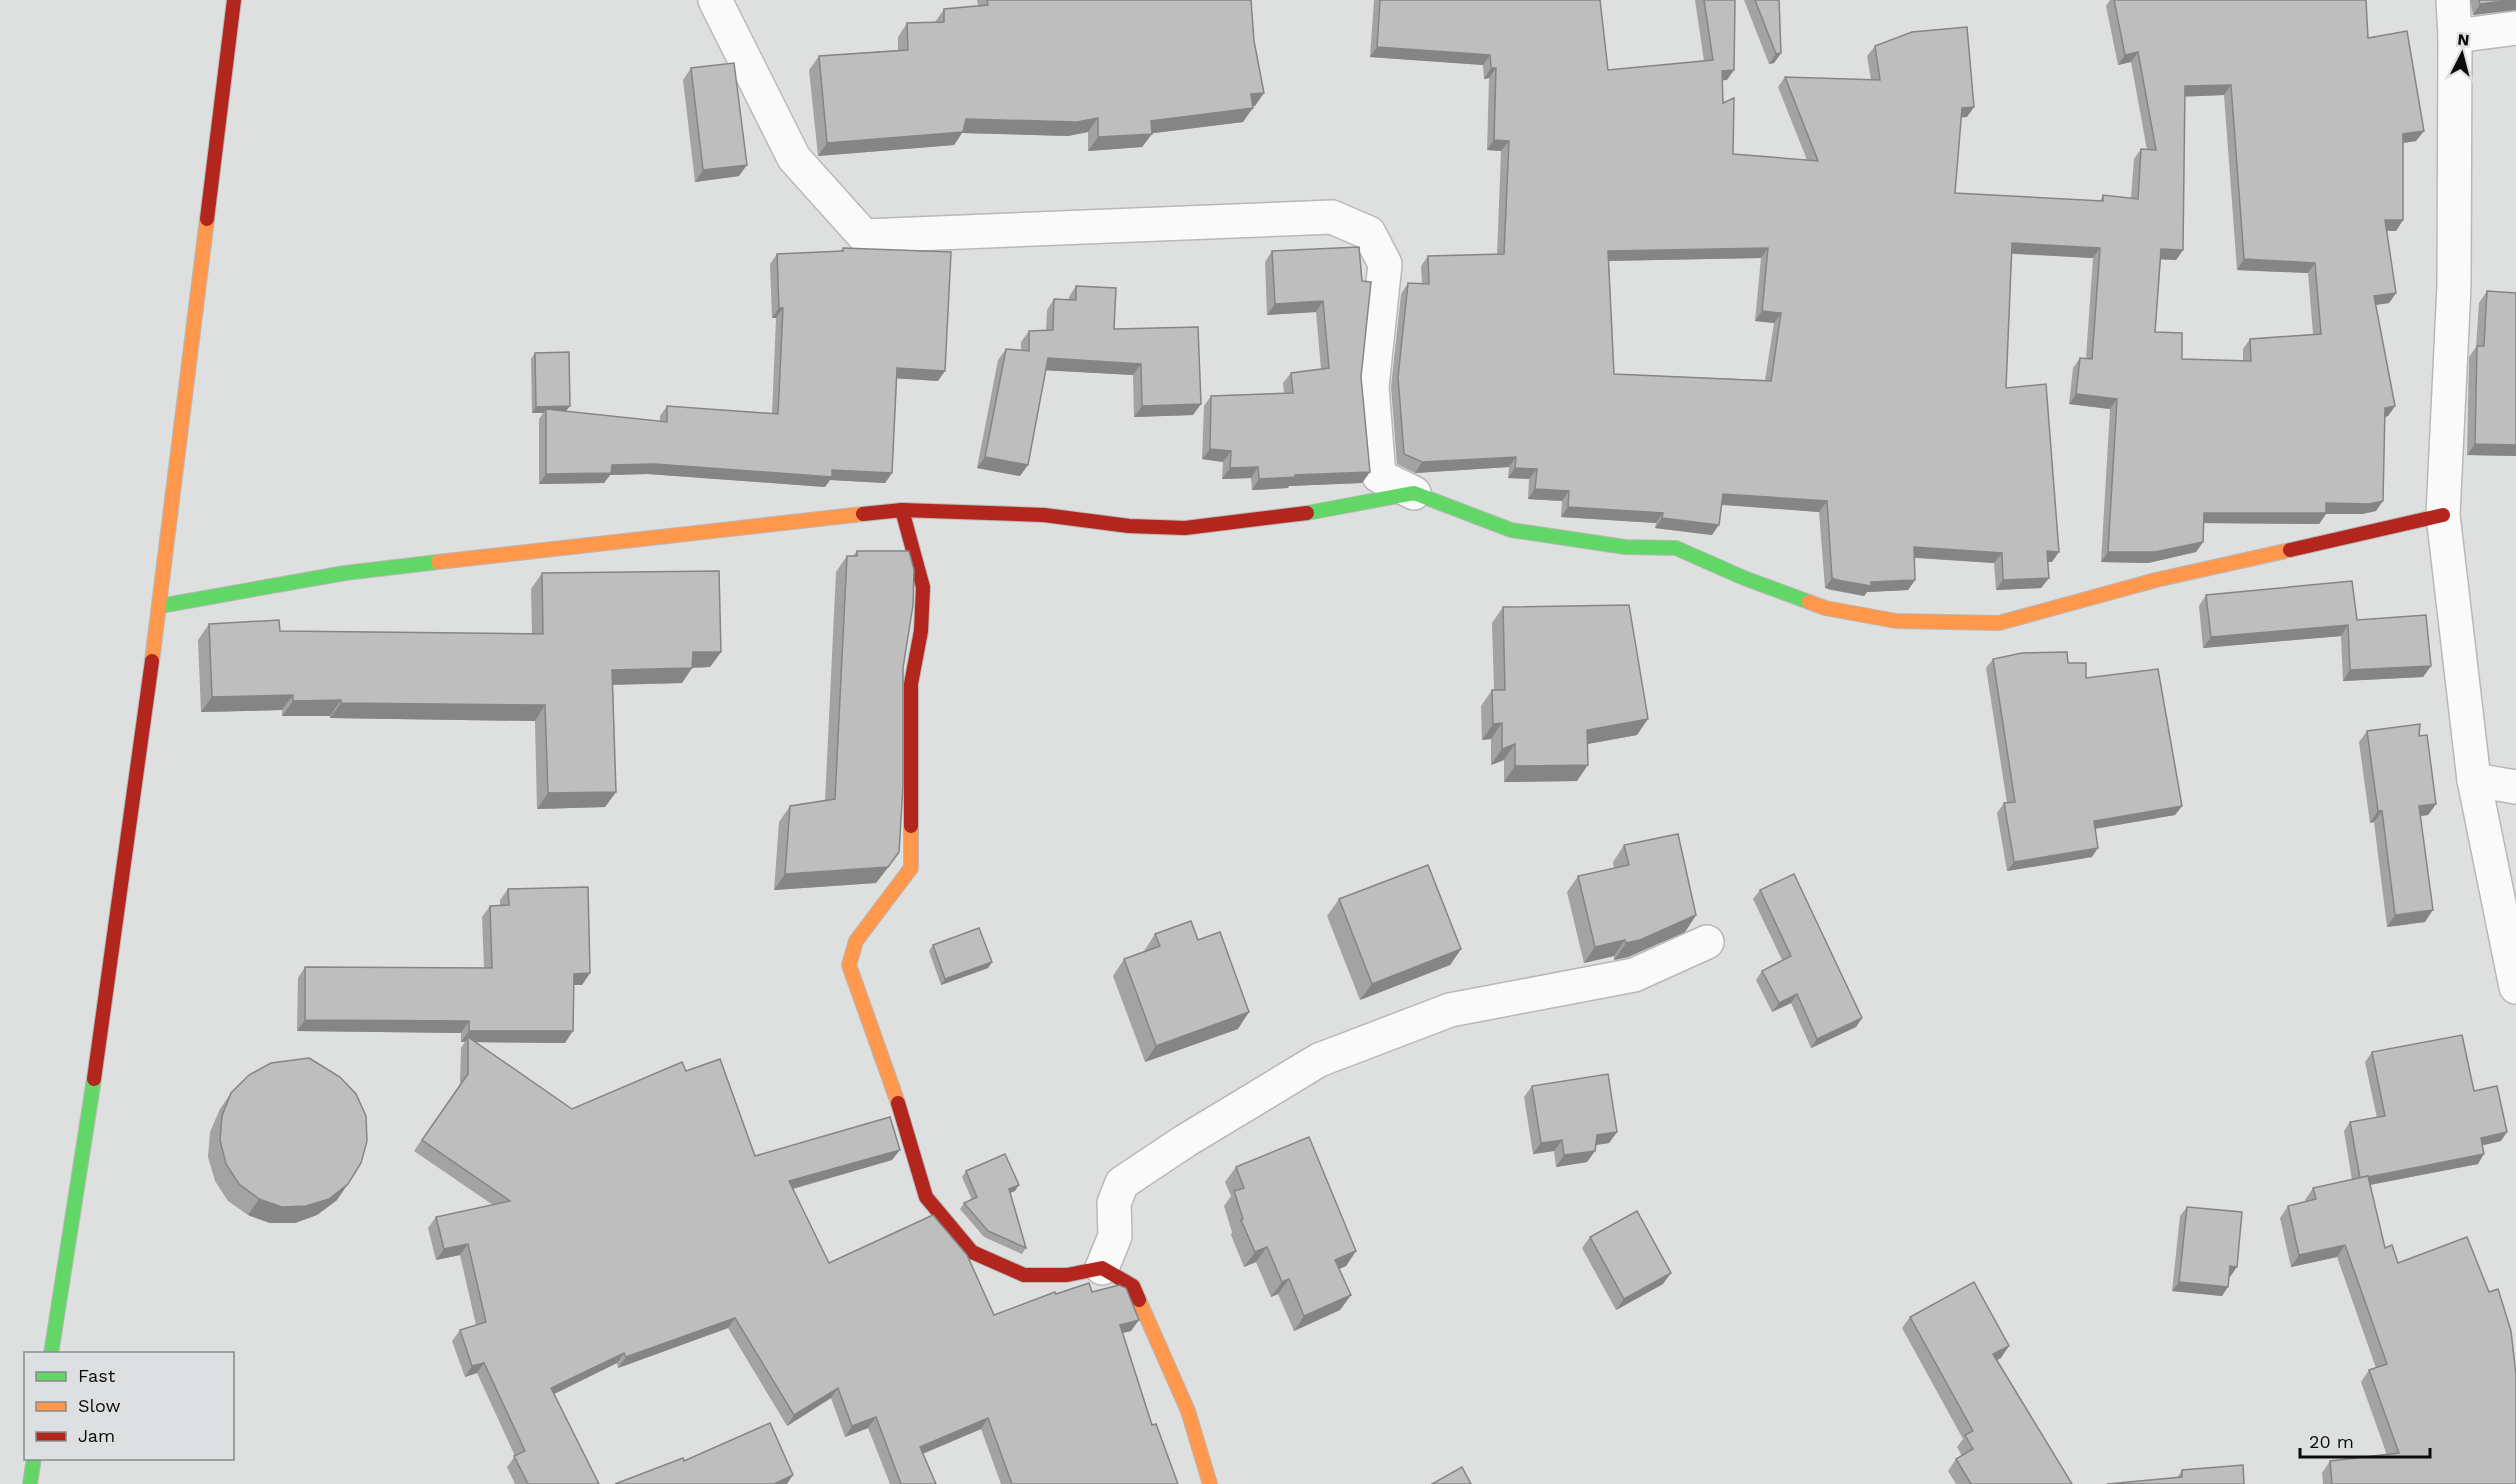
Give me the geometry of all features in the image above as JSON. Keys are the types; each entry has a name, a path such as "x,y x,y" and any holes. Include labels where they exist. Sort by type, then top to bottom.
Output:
{"street":[{"path":"51,1352 89,1115 160,606 234,0"},
{"path":"714,0 794,158 864,236 1332,217 1369,233 1385,264 1372,387 1379,476 1413,493 1511,530 1625,547 1676,548 1744,578 1825,608 1908,622 1999,623 2156,580 2443,515"},
{"path":"2453,0 2456,36 2454,286 2443,515 2474,780 2516,987"},
{"path":"2456,36 2516,28"},
{"path":"160,606 345,573 902,510 1044,515 1129,526 1185,528 1277,518 1413,493"},
{"path":"902,510 923,587 921,631 911,684 911,868 856,941 849,965 873,1036 893,1084 926,1197 972,1252 1024,1275 1067,1275 1102,1268 1133,1286 1188,1411 1210,1484"},
{"path":"2474,780 2516,787"},
{"path":"1102,1268 1115,1236 1114,1203 1122,1183 1185,1141 1319,1060 1450,1010 1634,975 1707,942"},
{"path":"30,1484 34,1460"}],"building":[{"path":"987,0 1251,0 1254,41 1264,93 1251,94 1253,108 1151,121 1152,134 1098,137 1098,118 1077,122 966,119 963,132 827,143 819,56 908,50 907,23 944,22 944,9 988,5"},
{"path":"1380,0 1600,0 1608,70 1713,60 1704,0 1735,0 1734,70 1722,71 1723,103 1734,98 1733,154 1818,161 1785,77 1880,80 1875,46 1912,32 1967,27 1974,107 1962,108 1955,193 2103,201 2103,195 2138,199 2141,149 2156,150 2138,52 2125,55 2114,0 2366,0 2368,38 2407,31 2424,131 2403,134 2403,220 2385,220 2396,293 2374,296 2395,406 2385,408 2383,501 2369,504 2326,503 2326,513 2204,513 2203,542 2155,552 2108,552 2117,399 2076,394 2080,358 2092,359 2100,248 2012,243 2006,388 2046,384 2059,552 2047,551 2049,578 2003,580 2002,553 1914,547 1915,580 1871,582 1871,586 1837,580 1832,578 1827,501 1723,494 1719,525 1662,518 1663,513 1568,507 1569,491 1535,489 1537,469 1515,468 1516,457 1422,462 1404,454 1398,377 1408,283 1429,284 1428,256 1504,254 1509,141 1494,140 1496,68 1491,68 1490,55 1377,47","holes":["2231,85 2244,259 2315,263 2321,334 2250,339 2251,361 2182,359 2182,333 2155,332 2161,249 2183,250 2185,86","1768,248 1762,311 1781,313 1771,381 1614,374 1608,251"]},
{"path":"1755,0 1779,0 1781,53 1776,54"},
{"path":"2479,0 2512,0 2480,4"},
{"path":"734,63 747,165 703,170 691,68"},
{"path":"1359,247 1362,281 1371,282 1361,377 1370,472 1259,479 1258,467 1230,468 1231,451 1210,449 1211,396 1293,393 1291,373 1329,368 1323,301 1275,304 1272,251"},
{"path":"843,248 951,252 945,371 897,368 892,473 832,470 832,477 655,464 612,465 611,473 546,474 546,409 667,422 667,406 778,414 783,308 779,308 777,254 843,251"},
{"path":"1076,286 1116,288 1114,329 1198,327 1201,404 1142,406 1141,364 1048,358 1028,465 985,457 1006,349 1029,351 1029,331 1053,330 1054,299 1076,300"},
{"path":"2487,291 2516,293 2516,445 2475,444 2477,346 2484,346"},
{"path":"569,352 570,406 536,407 535,353"},
{"path":"857,551 909,551 914,570 913,605 903,668 903,786 899,852 888,867 785,874 790,806 835,799 847,556 857,556"},
{"path":"719,571 721,652 693,652 692,668 612,670 616,792 548,793 545,705 341,703 341,700 293,701 293,695 212,697 209,624 279,620 280,631 543,634 542,573"},
{"path":"2352,581 2357,620 2426,615 2431,666 2350,670 2348,625 2211,637 2206,595"},
{"path":"1629,605 1648,719 1587,730 1588,765 1515,766 1515,744 1502,749 1502,723 1493,724 1492,690 1505,690 1503,607"},
{"path":"2067,652 2068,663 2086,663 2086,678 2158,669 2182,806 2094,821 2098,848 2014,862 2004,803 2015,802 1993,659 2022,653"},
{"path":"2420,724 2419,736 2427,735 2436,804 2419,806 2433,910 2395,915 2382,811 2378,811 2367,731"},
{"path":"1678,834 1696,915 1640,940 1626,943 1625,940 1595,947 1578,876 1629,865 1624,845"},
{"path":"1428,865 1461,949 1372,984 1339,899"},
{"path":"1794,874 1862,1018 1817,1039 1797,994 1779,1003 1762,971 1791,956 1760,890"},
{"path":"588,887 590,973 574,974 573,1031 469,1031 469,1021 305,1020 305,967 492,968 490,906 509,905 508,889"},
{"path":"1191,921 1198,940 1220,932 1249,1012 1156,1046 1124,959 1160,946 1155,934"},
{"path":"979,928 992,962 945,979 933,945"},
{"path":"2462,1035 2474,1091 2497,1086 2507,1132 2481,1138 2484,1154 2360,1178 2350,1122 2385,1116 2372,1052"},
{"path":"468,1037 572,1109 682,1062 686,1071 720,1059 755,1156 890,1117 900,1150 789,1181 829,1263 933,1215 967,1255 994,1315 1055,1292 1056,1294 1089,1283 1092,1292 1119,1285 1126,1288 1139,1320 1120,1325 1152,1425 1156,1424 1178,1484 1012,1484 988,1418 920,1447 936,1484 901,1484 876,1417 852,1426 838,1388 794,1415 735,1318 626,1357 624,1353 551,1388 599,1484 528,1484 514,1456 525,1451 484,1363 472,1366 460,1330 486,1322 468,1244 444,1249 436,1217 510,1201 422,1140 468,1074"},
{"path":"309,1058 340,1077 356,1094 366,1116 367,1141 361,1163 348,1184 329,1199 306,1206 282,1207 259,1199 239,1184 226,1164 220,1140 222,1116 231,1093 249,1075 271,1063"},
{"path":"1608,1074 1617,1132 1597,1135 1595,1151 1564,1155 1562,1140 1541,1143 1532,1086"},
{"path":"1309,1137 1356,1251 1335,1260 1351,1295 1304,1316 1289,1279 1282,1282 1267,1247 1255,1252 1241,1220 1243,1219 1234,1191 1244,1188 1236,1167"},
{"path":"1005,1154 1019,1185 1009,1189 1026,1248 988,1231 964,1203 977,1197 966,1171"},
{"path":"2368,1176 2385,1248 2392,1245 2398,1263 2467,1237 2489,1292 2498,1289 2511,1331 2516,1375 2516,1484 2332,1484 2330,1461 2399,1453 2369,1370 2387,1364 2345,1245 2299,1255 2288,1206 2316,1199 2313,1188"},
{"path":"2187,1207 2242,1212 2237,1267 2230,1266 2228,1287 2179,1282"},
{"path":"1637,1211 1671,1273 1624,1299 1590,1237"},
{"path":"1974,1282 2009,1346 1993,1354 2072,1484 1971,1484 1956,1459 1973,1449 1965,1435 1973,1431 1910,1317"},
{"path":"770,1423 793,1475 774,1484 615,1484 683,1458 684,1461"},
{"path":"2243,1465 2244,1484 2107,1484 2182,1477 2182,1470"},
{"path":"1462,1467 1471,1484 1432,1484"}],"traffic: fast":[{"path":"1307,513 1414,493 1511,530 1625,547 1676,548 1744,578 1809,602"},
{"path":"160,606 345,573 438,562"},
{"path":"51,1352 94,1079"},
{"path":"30,1484 34,1460"}],"traffic: slow":[{"path":"152,661 207,219"},
{"path":"438,562 863,514"},
{"path":"1809,602 1825,608 1896,621 1999,623 2156,580 2290,550"},
{"path":"898,1103 849,965 856,941 911,868 911,826"},
{"path":"1139,1300 1188,1411 1210,1484"}],"traffic: jam":[{"path":"207,219 234,0"},
{"path":"902,510 923,587 921,631 911,684 911,826"},
{"path":"863,514 902,510 1044,515 1129,526 1185,528 1307,513"},
{"path":"2290,550 2443,515"},
{"path":"94,1079 152,661"},
{"path":"898,1103 926,1197 972,1252 1024,1275 1067,1275 1102,1268 1133,1286 1139,1300"}]}
